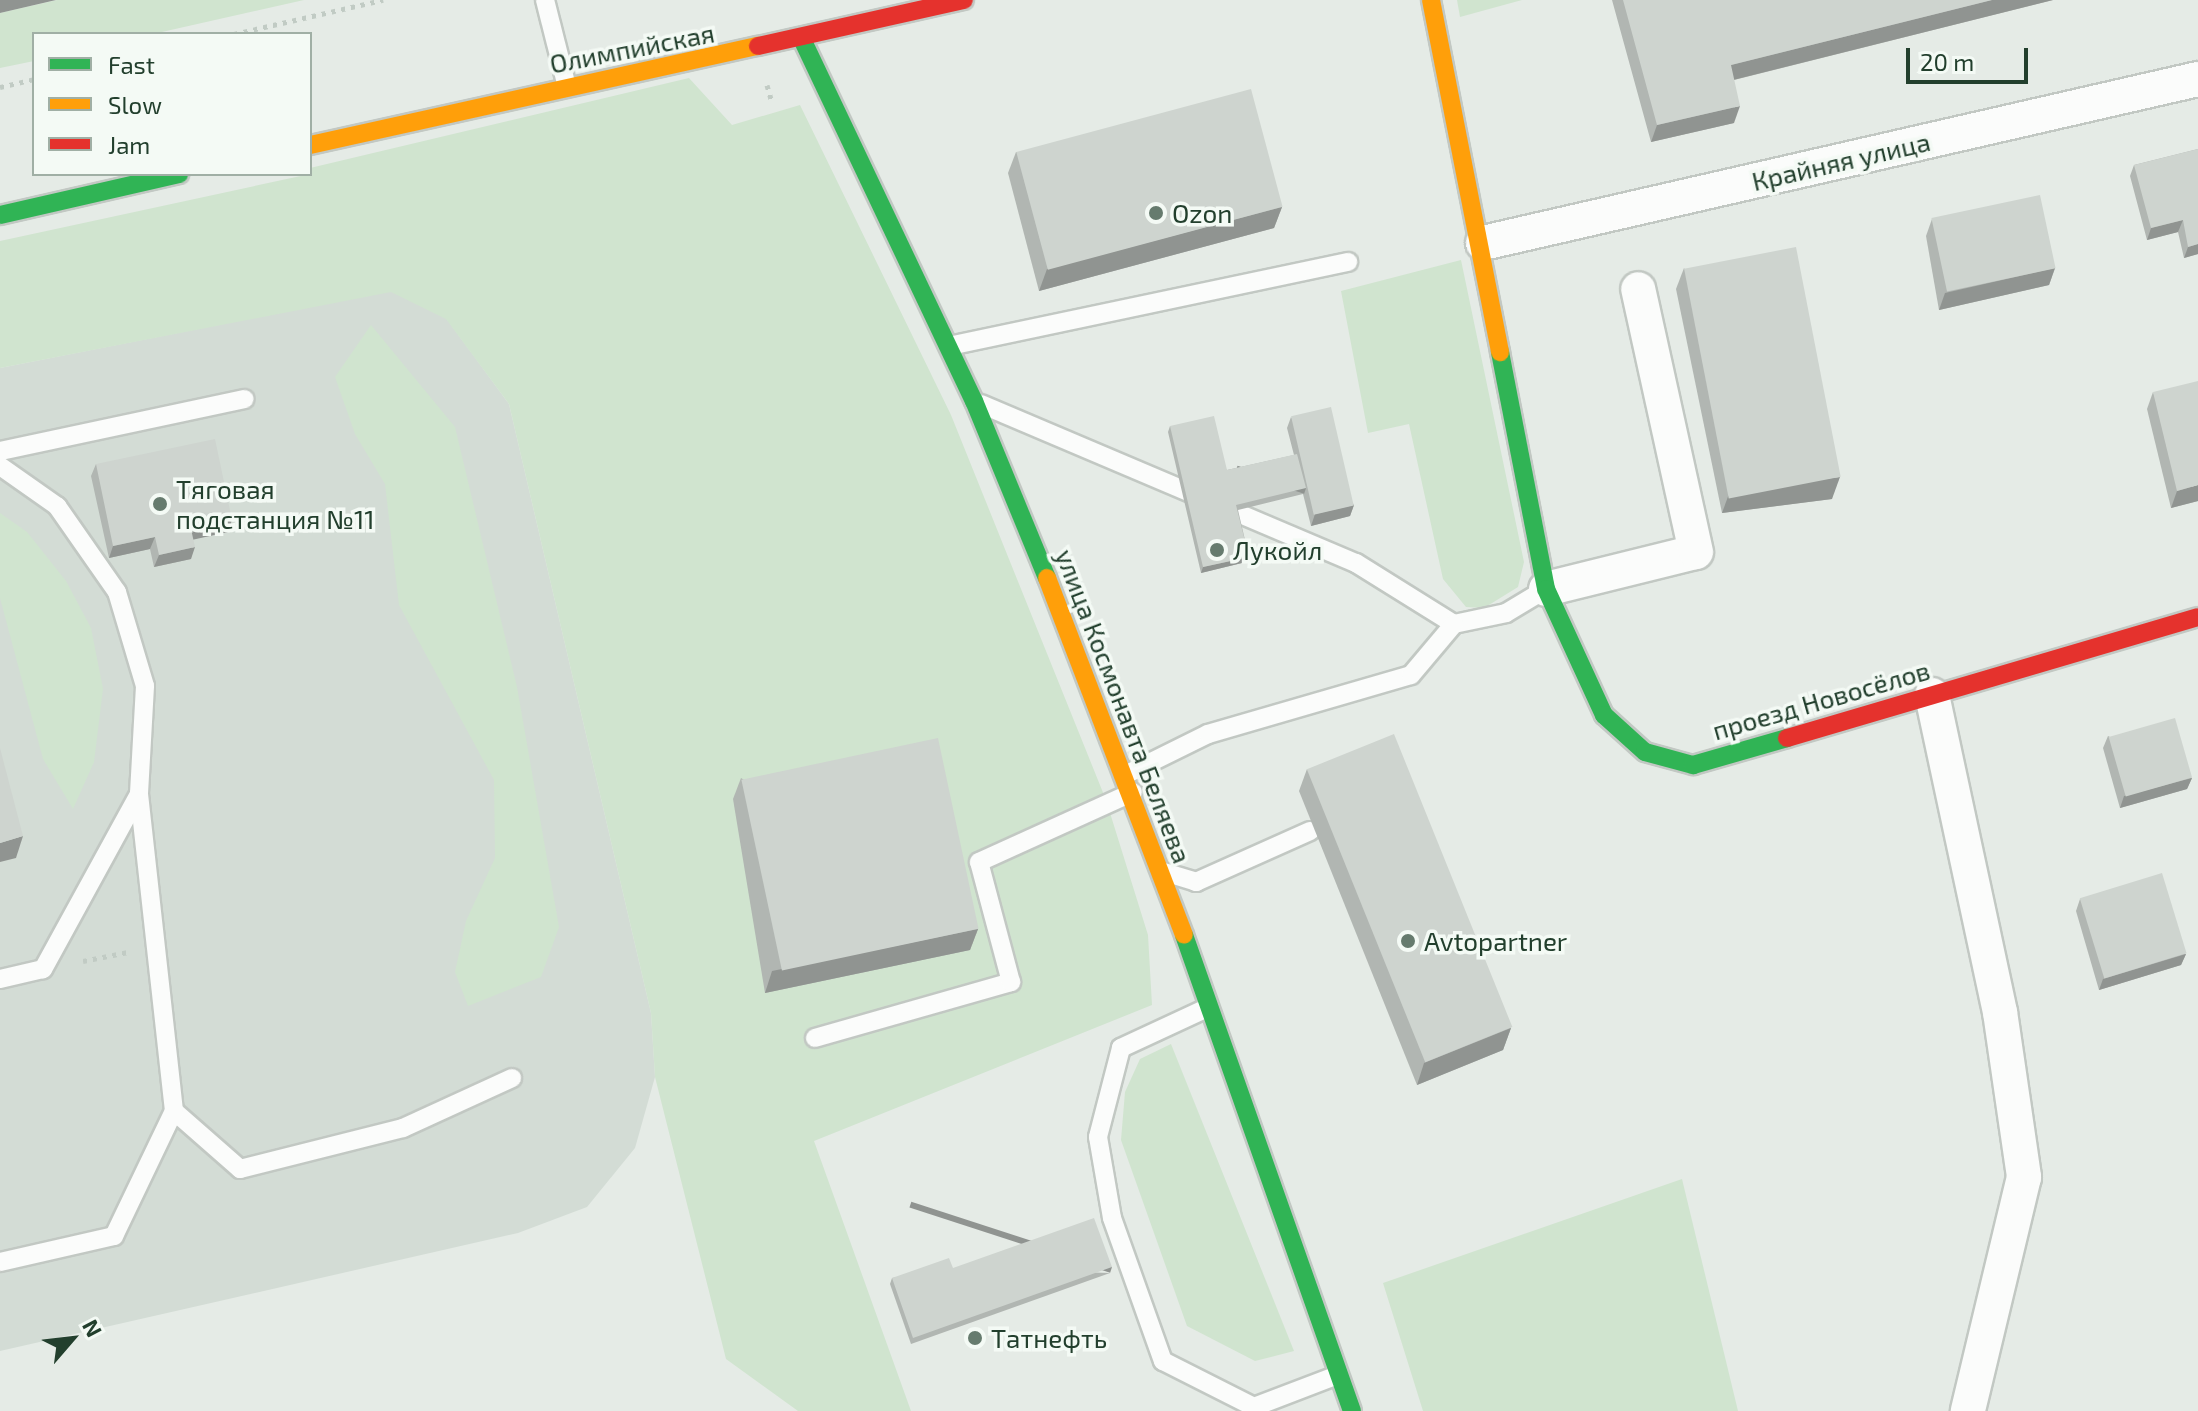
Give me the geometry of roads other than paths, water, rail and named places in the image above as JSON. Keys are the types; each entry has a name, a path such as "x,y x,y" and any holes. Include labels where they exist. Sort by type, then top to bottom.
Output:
{"street":[{"name":"Олимпийская","path":"312,145 567,87 802,39 964,0"},
{"name":"проезд Новосёлов","path":"1431,0 1483,243 1546,589 1604,715 1645,752 1693,765 2198,617"},
{"name":"улица Космонавта Беляева","path":"802,39 974,401 1127,774 1207,1008 1352,1411"},
{"name":"Крайняя улица","path":"1483,243 2198,79"},
{"path":"0,215 170,176"},
{"path":"1546,589 1696,552 1638,289"},
{"path":"1932,695 2000,1012 2024,1177 1968,1411"}],"lane":[{"path":"545,0 567,87"},
{"path":"949,346 1348,262"},
{"path":"0,451 245,399"},
{"path":"974,401 1356,563 1454,624"},
{"path":"0,466 57,506 117,592 145,686 139,794 174,1111 114,1236 0,1262"},
{"path":"1127,774 1208,734 1411,675 1454,624 1506,613 1546,589"},
{"path":"815,1038 1011,982 979,862 1133,792"},
{"path":"0,979 43,969 139,794"},
{"path":"1161,871 1196,882 1310,831"},
{"path":"1207,1008 1121,1048 1098,1137 1112,1218 1163,1361 1254,1407 1339,1374"},
{"path":"174,1111 240,1169 403,1128 512,1078"}],"place":[{"name":"Ozon","path":"1156,213"},
{"name":"Тяговая подстанция №11","path":"160,504"},
{"name":"Лукойл","path":"1217,550"},
{"name":"Avtopartner","path":"1408,941"},
{"name":"Татнефть","path":"975,1338"}]}
